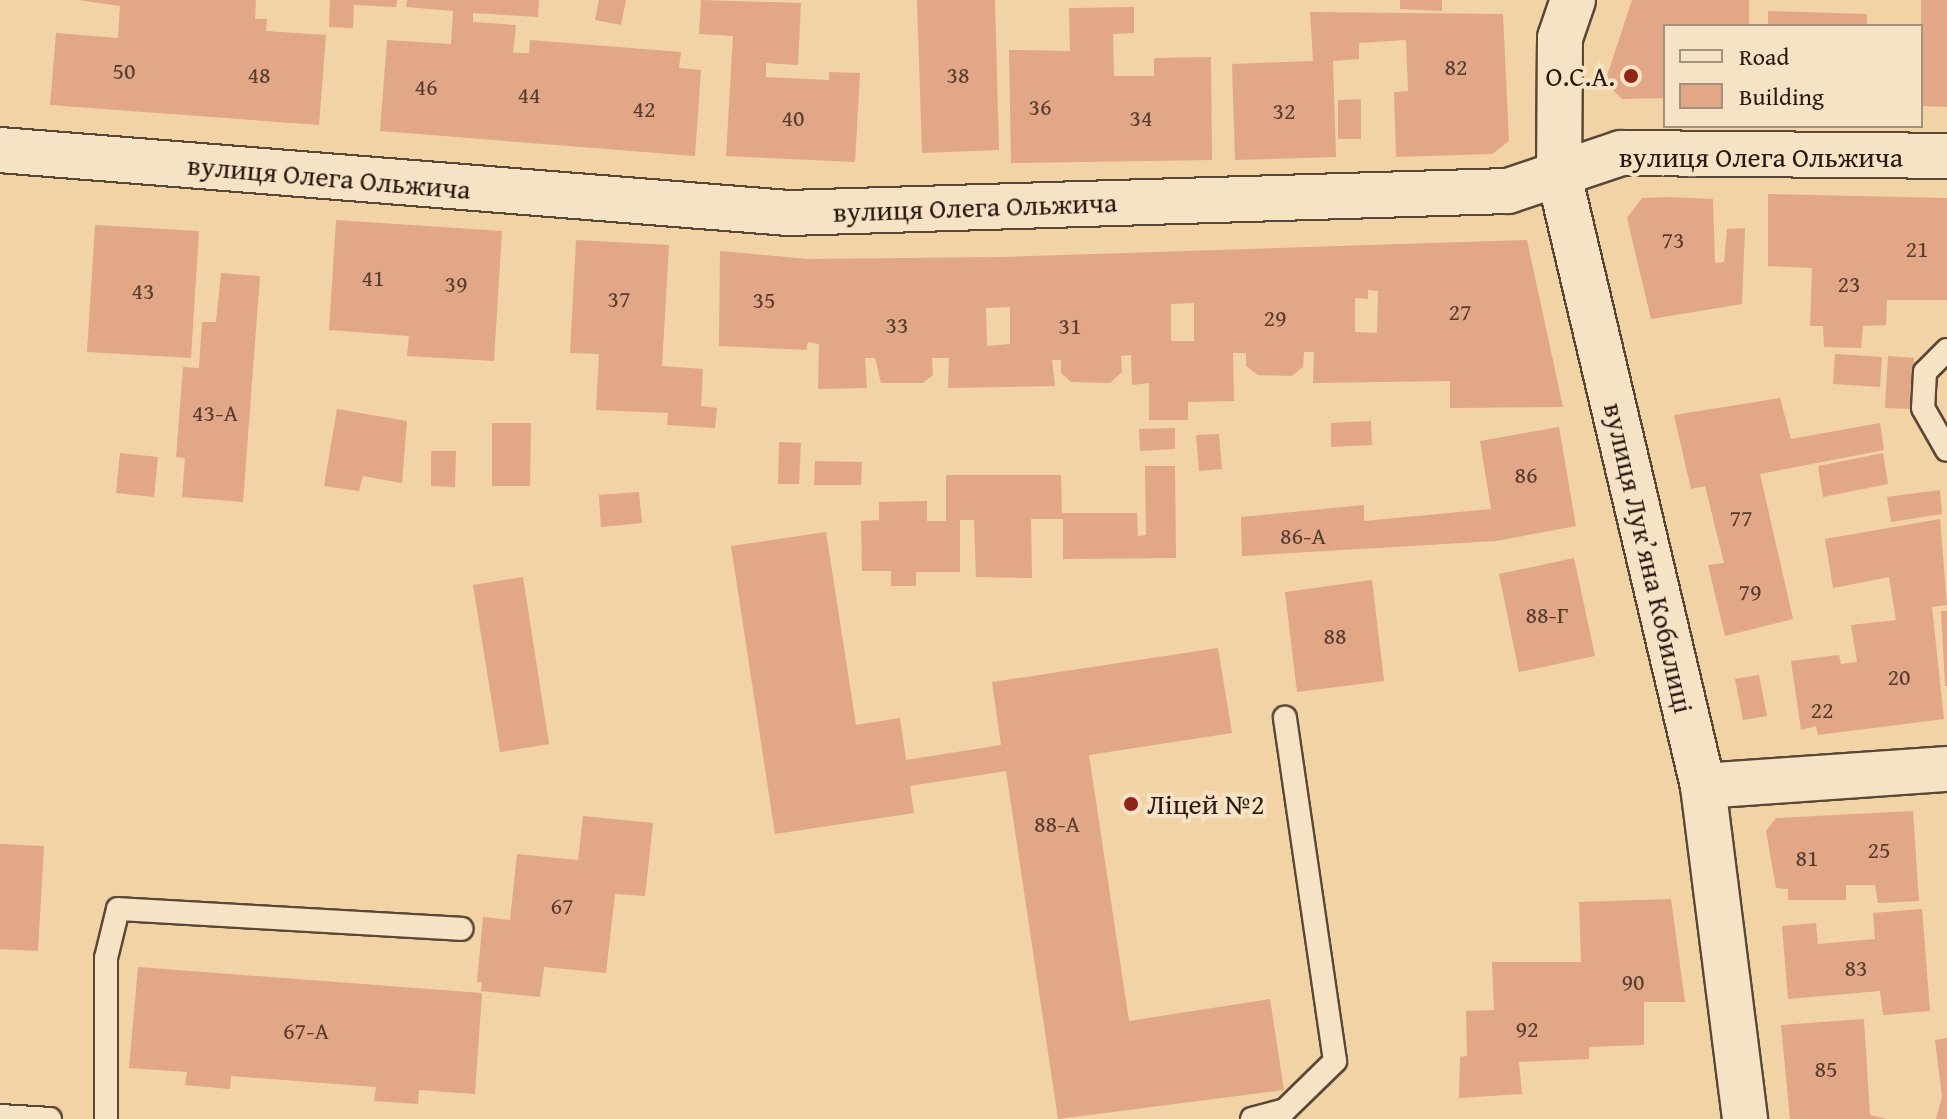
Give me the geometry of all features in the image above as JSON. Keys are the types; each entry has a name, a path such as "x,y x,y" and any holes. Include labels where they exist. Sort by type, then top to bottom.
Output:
{"street":[{"name":"вулиця Лукʼяна Кобилиці","path":"1573,0 1560,38 1559,175 1703,786 1745,1119"},
{"name":"вулиця Олега Ольжича","path":"0,150 788,213 1508,191 1621,153 1947,156"},
{"path":"1703,786 1947,769"}],"lane":[{"path":"1947,350 1925,372 1923,408 1947,450"},
{"path":"1252,1119 1285,1110 1335,1061 1285,718"},
{"path":"106,1119 106,958 118,909 461,929"},
{"path":"0,1116 50,1119"}],"building":[{"path":"78,0 256,0 255,19 267,19 266,31 326,35 319,125 50,105 56,33 118,38 120,6"},
{"path":"330,0 397,0 396,7 354,5 353,28 329,27"},
{"path":"407,0 539,0 538,17 473,13 473,22 516,25 513,53 529,53 530,40 681,52 679,68 701,70 695,156 380,131 387,40 451,44 453,11 406,7"},
{"path":"599,0 626,0 621,25 595,20"},
{"path":"701,0 801,3 798,65 766,63 766,77 829,80 829,72 860,73 855,162 726,156 733,36 699,34"},
{"path":"917,0 995,0 999,150 922,153"},
{"path":"1400,0 1442,0 1442,11 1400,9"},
{"path":"1632,0 1749,0 1749,24 1663,24 1663,98 1622,99 1605,82"},
{"path":"1921,0 1947,0 1947,107 1923,106"},
{"path":"1134,7 1134,33 1113,34 1114,76 1154,76 1154,58 1211,57 1212,160 1011,163 1009,50 1070,51 1069,8"},
{"path":"1768,11 1867,14 1867,24 1768,24"},
{"path":"1310,12 1503,14 1509,141 1492,154 1396,157 1394,92 1408,91 1406,40 1359,43 1359,59 1333,61 1336,157 1235,160 1232,64 1313,61"},
{"path":"1361,99 1361,139 1338,139 1338,100"},
{"path":"1768,194 1947,198 1947,300 1887,300 1886,325 1863,326 1861,348 1824,347 1823,326 1810,326 1812,268 1768,266"},
{"path":"1642,198 1713,199 1715,263 1724,262 1727,229 1745,228 1742,304 1651,319 1627,218"},
{"path":"336,220 502,231 494,361 407,356 409,336 329,330"},
{"path":"95,225 199,231 191,358 87,352"},
{"path":"576,240 669,245 662,366 703,369 701,406 717,408 715,428 667,425 668,413 596,410 599,354 570,353"},
{"path":"1527,240 1563,407 1450,408 1450,381 1313,383 1314,352 1304,352 1303,367 1292,376 1258,375 1246,366 1246,353 1233,353 1234,401 1188,402 1188,420 1149,420 1149,383 1132,385 1131,355 1121,356 1122,372 1110,383 1071,382 1061,373 1061,360 1052,360 1055,386 948,388 949,358 932,358 933,375 923,383 881,383 875,358 865,358 867,388 818,389 819,344 808,342 806,350 719,346 720,251 808,259 1001,257","holes":["1368,290 1378,291 1377,333 1355,332 1355,298 1368,299","1194,303 1194,341 1171,341 1171,304","1010,307 1010,344 987,346 986,308"]},
{"path":"221,273 260,276 243,502 182,497 185,458 176,457 183,367 199,368 202,322 216,322"},
{"path":"1835,354 1882,357 1880,387 1833,384"},
{"path":"1888,356 1914,358 1911,409 1885,408"},
{"path":"1780,398 1791,439 1880,423 1884,450 1760,474 1793,619 1725,636 1708,565 1724,563 1705,486 1691,489 1674,415"},
{"path":"337,409 407,421 402,483 363,476 359,491 324,486"},
{"path":"1371,421 1372,445 1331,447 1331,423"},
{"path":"492,423 531,423 530,486 492,486"},
{"path":"1559,427 1576,526 1496,541 1242,556 1241,517 1364,505 1364,521 1491,509 1480,441"},
{"path":"1175,428 1175,449 1140,451 1139,429"},
{"path":"1219,434 1222,469 1199,471 1196,435"},
{"path":"779,442 801,443 799,484 778,484"},
{"path":"431,451 456,451 455,487 431,486"},
{"path":"120,453 158,457 154,497 116,493"},
{"path":"1883,453 1888,484 1823,497 1818,466"},
{"path":"815,461 862,462 861,485 814,485"},
{"path":"1145,466 1175,466 1176,558 1063,559 1063,519 1031,519 1032,578 976,577 974,520 960,520 960,572 916,572 916,586 891,586 891,571 862,571 861,521 879,520 879,502 927,501 927,521 946,521 946,475 1061,475 1062,513 1137,513 1138,536 1146,535"},
{"path":"1940,490 1942,514 1891,522 1887,497"},
{"path":"639,492 642,523 601,527 599,495"},
{"path":"1940,519 1947,605 1932,607 1944,719 1818,735 1816,726 1801,730 1791,661 1839,655 1841,664 1857,662 1851,625 1896,620 1889,577 1833,588 1825,539"},
{"path":"826,532 856,725 900,718 906,760 1001,745 992,682 1218,648 1232,733 1089,755 1129,1021 1270,999 1284,1090 1058,1119 1006,771 910,786 914,813 775,834 731,546"},
{"path":"1574,558 1595,656 1519,672 1499,574"},
{"path":"523,577 549,744 500,752 473,585"},
{"path":"1372,580 1384,681 1297,692 1285,592"},
{"path":"1941,611 1947,611 1947,686 1945,686"},
{"path":"1759,675 1767,716 1743,720 1735,679"},
{"path":"1913,811 1919,901 1878,903 1875,885 1846,885 1846,900 1788,900 1788,889 1776,888 1766,831 1776,818"},
{"path":"583,816 653,823 645,896 615,894 606,973 544,967 540,997 481,991 482,982 477,982 483,917 510,920 517,854 578,860"},
{"path":"0,844 44,846 38,951 0,949"},
{"path":"1671,899 1685,1002 1644,1002 1644,1045 1589,1047 1589,1059 1519,1062 1522,1094 1459,1098 1460,1057 1467,1056 1466,1011 1494,1010 1492,962 1581,962 1579,902"},
{"path":"1922,909 1930,1011 1883,1015 1880,991 1788,999 1782,926 1816,923 1818,944 1875,939 1873,913"},
{"path":"138,967 482,993 475,1094 419,1090 418,1104 374,1101 376,1087 231,1076 230,1089 185,1085 187,1072 129,1068"},
{"path":"1864,1019 1870,1115 1887,1119 1790,1119 1781,1025"},
{"path":"1947,1038 1947,1119 1936,1119 1942,1097 1935,1040"}],"place":[{"name":"О.С.А.","path":"1631,76"},
{"name":"Ліцей №2","path":"1131,804"}]}
